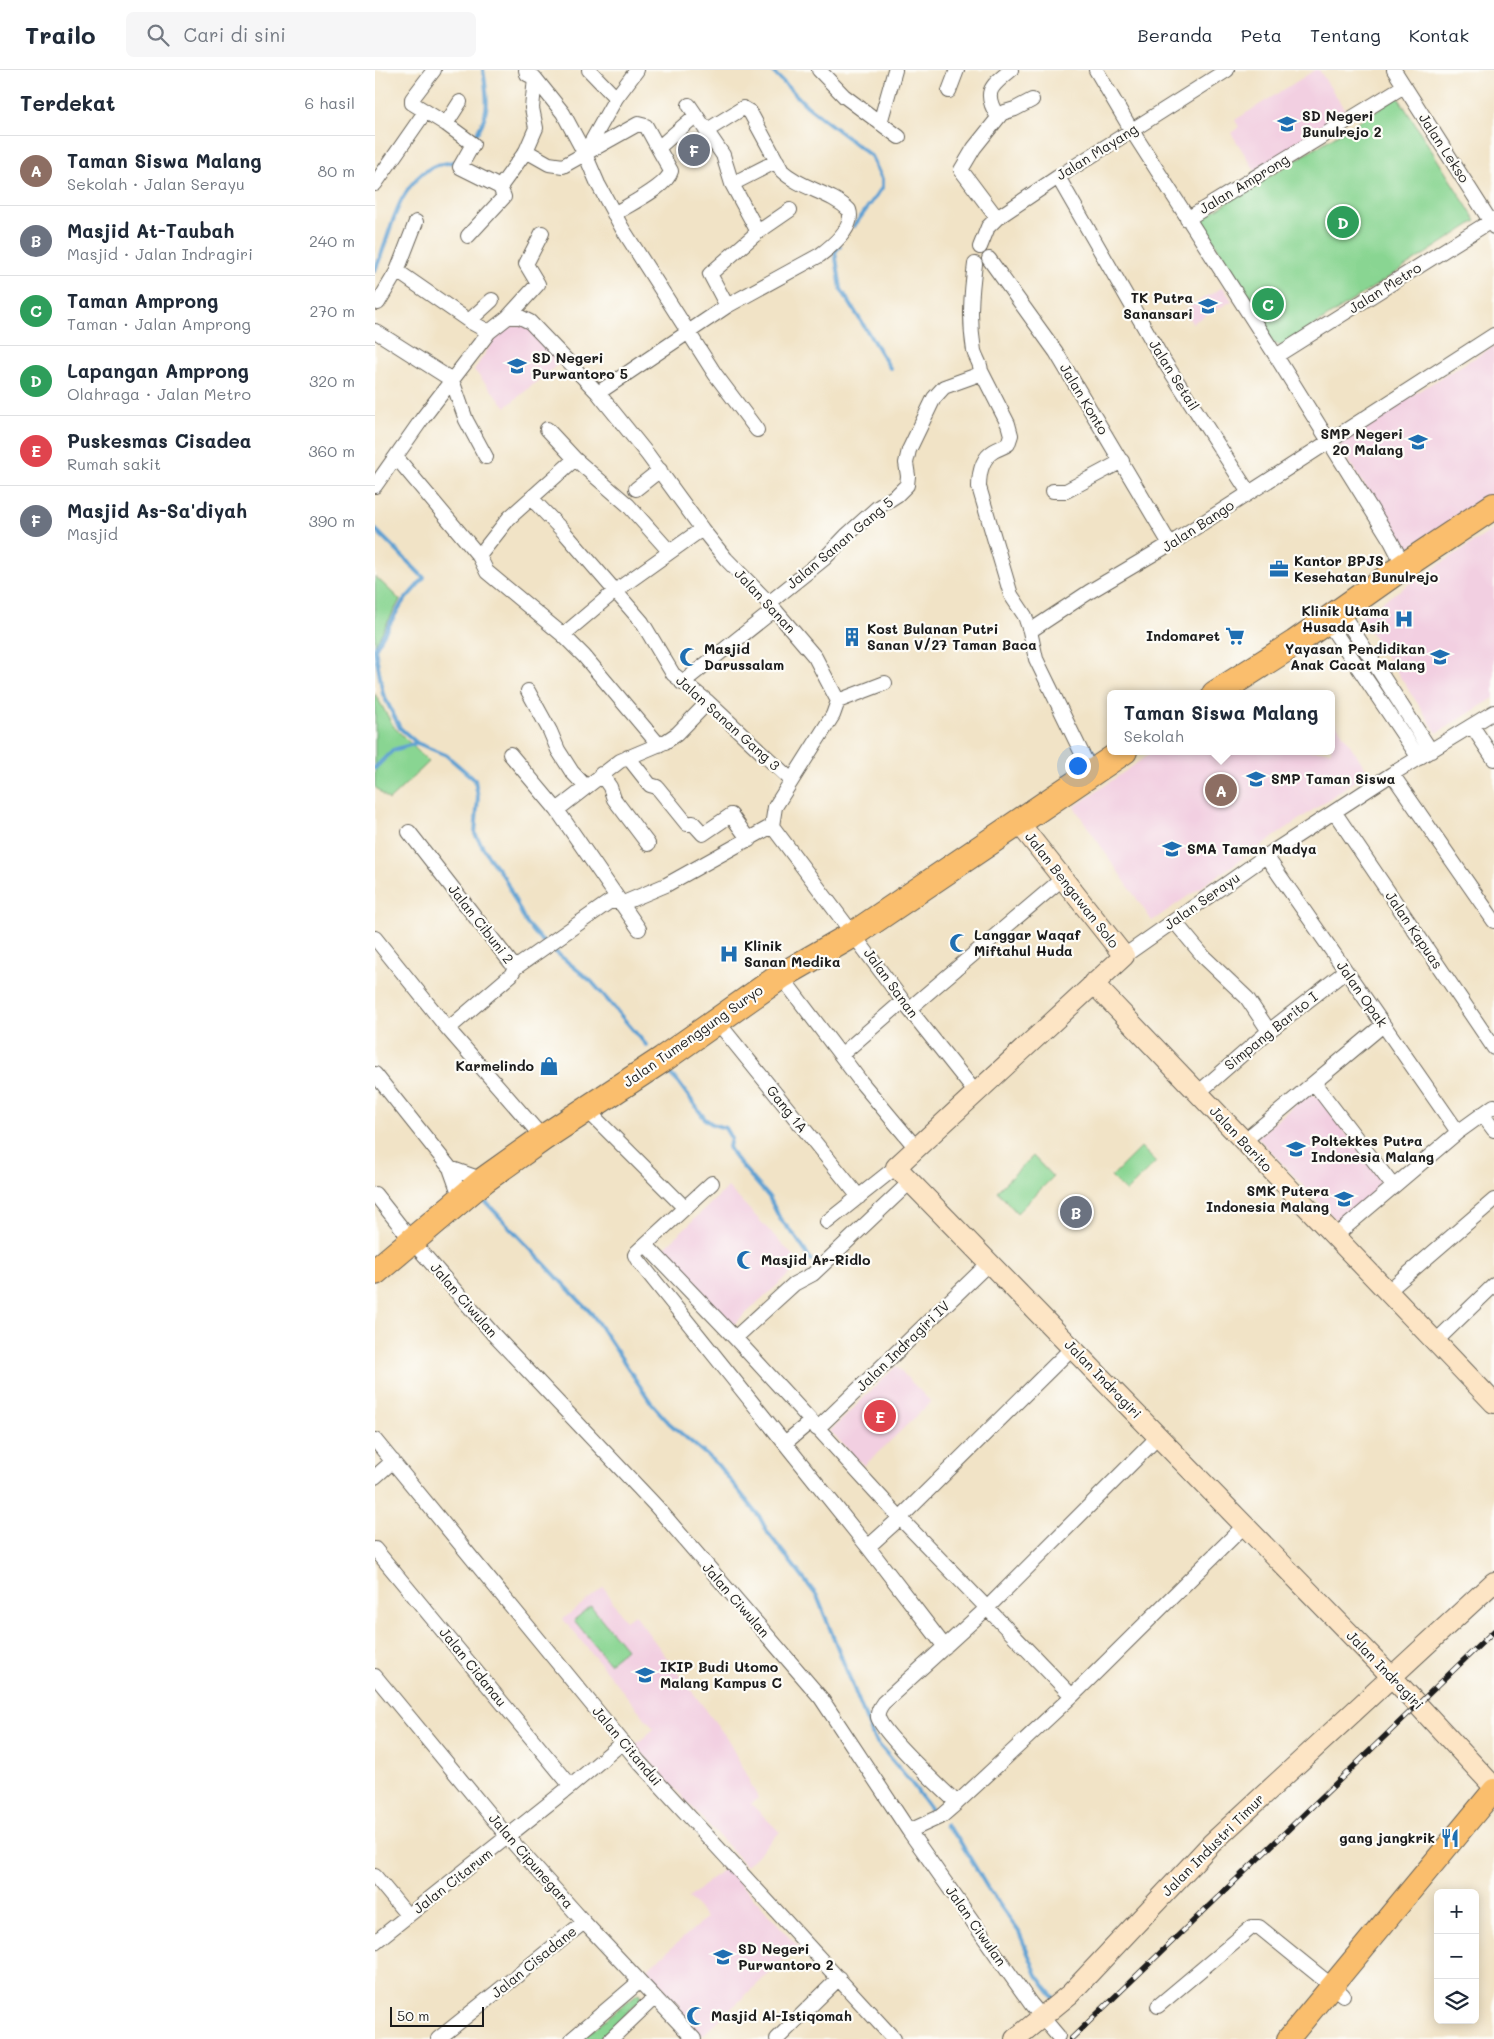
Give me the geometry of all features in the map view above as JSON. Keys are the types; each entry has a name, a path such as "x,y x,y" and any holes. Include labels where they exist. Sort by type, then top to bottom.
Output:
{"highway":[{"path":"1221,690 1334,616 1404,566 1494,506"},
{"name":"Jalan Tumenggung Suryo","path":"375,1272 484,1180 543,1138 663,1059 781,976 854,934 1118,755"}],"main road":[{"path":"1374,1946 1494,1788"},
{"path":"1288,2039 1337,1990 1494,1812"},
{"path":"1307,2039 1337,1990"}],"street":[{"path":"434,70 412,99 412,103 452,128 473,144 460,167 500,187 504,197 468,236"},
{"path":"589,70 616,98"},
{"path":"585,154 616,98 637,70"},
{"path":"819,70 844,96 899,137"},
{"path":"880,123 895,70"},
{"path":"949,91 957,70"},
{"path":"998,117 990,103 989,92 994,84 1011,70"},
{"name":"Jalan Amprong","path":"1096,70 1131,131 1276,356 1391,541 1404,566"},
{"name":"Jalan Mayang","path":"980,247 988,228 997,218 1227,70"},
{"name":"Jalan Lekso","path":"1394,70 1493,222"},
{"path":"500,187 526,151 536,128 532,108 530,74"},
{"path":"530,74 563,113 614,214 719,380 757,430"},
{"name":"Jalan Amprong","path":"1187,219 1404,86"},
{"path":"997,218 961,170 1003,111 1015,109 1031,100"},
{"path":"452,128 461,102"},
{"path":"598,393 687,331 727,306 820,255 831,246 849,221 849,210 842,203 786,175 746,108 706,131"},
{"path":"658,148 692,110 723,155 732,184 758,232"},
{"path":"375,184 425,112"},
{"path":"526,151 549,164 563,166 638,124 642,124 649,130 671,172 669,177 653,190 614,214"},
{"path":"732,184 777,161"},
{"name":"Jalan Setail","path":"1058,177 1162,358 1249,493"},
{"path":"727,306 710,274 758,232 790,210"},
{"path":"378,304 397,271 416,222"},
{"name":"Jalan Metro","path":"1276,356 1493,222"},
{"path":"375,486 489,332 507,317 536,287 537,282 527,264 542,234"},
{"path":"975,264 983,265 989,259 988,251 980,247 974,249 971,254 975,264 970,301 971,330 975,355 1008,424 1011,435 1008,444 993,451 985,459 979,478 979,487 1011,595 1025,616 1036,659 1091,772"},
{"name":"Jalan Konto","path":"989,259 1056,352 1170,544"},
{"path":"397,271 469,321 489,332"},
{"path":"469,321 492,300"},
{"name":"Jalan Sanan","path":"507,317 520,317 530,322 598,393 659,470 701,529 727,560 771,606 820,664 838,702"},
{"path":"375,331 453,380 466,420 486,457"},
{"name":"Jalan Bango","path":"1030,631 1089,592 1170,544 1494,335"},
{"name":"Jalan Sanan Gang 5","path":"682,682 825,558 877,508 897,495 908,482 906,463 909,450 934,398 944,387 978,375 981,371"},
{"path":"547,429 575,459 627,506 670,552"},
{"path":"396,457 479,556 487,572 563,635 616,692 659,745"},
{"path":"479,556 509,518 575,459"},
{"path":"1053,491 1066,491 1122,461"},
{"path":"636,490 659,470"},
{"name":"Jalan Sanan Gang 3","path":"531,498 564,532 614,592 642,622 673,674 708,702 791,780"},
{"path":"563,635 614,592 701,529"},
{"path":"1334,616 1425,754"},
{"path":"515,968 609,902 620,903 666,885 772,826 775,807 833,715 838,702 885,684"},
{"path":"528,691 558,750 572,772 586,787"},
{"path":"557,810 601,774 628,757 659,745 688,725 708,702"},
{"name":"Jalan Serayu","path":"1093,983 1124,956 1266,856 1335,813 1392,774 1494,712"},
{"path":"1472,726 1494,759"},
{"path":"510,754 557,810 639,929"},
{"path":"628,757 650,785 657,788 687,824 693,823 703,834 731,815 749,840"},
{"path":"601,774 615,799 649,844"},
{"path":"1392,774 1494,921"},
{"name":"Jalan Kapuas","path":"1335,813 1494,1048"},
{"name":"Jalan Bengawan Solo","path":"1019,823 1124,956"},
{"name":"Jalan Sanan","path":"772,826 906,1005 976,1093"},
{"name":"Jalan Cibuni 2","path":"409,832 515,968 511,975 448,1029"},
{"name":"Jalan Opak","path":"1266,856 1458,1132"},
{"path":"841,1055 1062,879"},
{"path":"1174,921 1204,957 1247,998 1269,1031"},
{"path":"375,938 448,1029 543,1138"},
{"name":"Simpang Barito I","path":"1198,1093 1269,1031 1346,971"},
{"path":"781,976 917,1150"},
{"path":"827,1222 917,1150 1093,983"},
{"name":"Jalan Barito","path":"1093,983 1435,1342 1491,1395"},
{"name":"Gang 1A","path":"717,1020 859,1197"},
{"path":"1244,1141 1383,1025"},
{"path":"375,1074 450,1168 461,1199"},
{"path":"1314,1083 1393,1186"},
{"path":"1334,1237 1458,1132 1494,1106"},
{"path":"586,1109 685,1208"},
{"path":"1481,1114 1494,1130"},
{"name":"Jalan Indragiri","path":"896,1167 1391,1676 1494,1788"},
{"path":"450,1168 484,1180"},
{"path":"735,1338 794,1284 813,1274 910,1182"},
{"path":"712,1183 635,1255 637,1260 868,1547 945,1647"},
{"name":"Jalan Ciwulan","path":"375,1194 412,1241 495,1335 656,1506 821,1698 909,1832 1053,2007 1058,2036"},
{"path":"1387,1292 1494,1200"},
{"path":"646,1245 735,1338 900,1518 1072,1696"},
{"name":"Jalan Indragiri IV","path":"785,1443 814,1425 989,1263"},
{"path":"1435,1342 1494,1285"},
{"path":"868,1547 900,1518 1072,1348"},
{"path":"957,1803 891,1736 878,1718 879,1709 883,1703 986,1609 1158,1437"},
{"name":"Jalan Citandui","path":"375,1440 654,1778 894,2039"},
{"path":"375,1477 393,1461"},
{"path":"909,1832 941,1816 957,1803 1072,1696 1245,1525"},
{"name":"Jalan Cidanau","path":"375,1548 571,1786"},
{"name":"Jalan Industri Timur","path":"1015,2039 1053,2007 1212,1843 1494,1582"},
{"name":"Jalan Cipunegara","path":"375,1676 508,1837 639,1982 694,2039"},
{"name":"Jalan Citarum","path":"375,1942 508,1837 623,1742"},
{"path":"375,1876 408,1916"},
{"name":"Jalan Cisadane","path":"438,2039 584,1922"},
{"path":"1158,2006 1252,1927 1259,1927 1337,1990"},
{"path":"777,2039 839,1978"},
{"path":"572,2039 639,1982"},
{"path":"611,2039 654,1998"}],"shaded area":[{"name":"SD Negeri Bunulrejo 2","path":"1315,70 1319,70 1349,116 1256,172 1231,133 1239,127 1235,120"},
{"name":"TK Putra Sanansari","path":"1223,287 1232,301 1192,323 1184,310"},
{"name":"SD Negeri Purwantoro 5","path":"526,325 562,361 506,407 474,370 498,334 510,326"},
{"name":"SMP Negeri 20 Malang","path":"1494,346 1494,492 1406,549 1340,448 1342,437"},
{"name":"Yayasan Pendidikan Anak Cacat Malang","path":"1494,529 1494,698 1437,733 1360,616"},
{"path":"1335,722 1368,772 1152,921 1074,807 1148,755 1335,755"},
{"path":"1308,1094 1318,1096 1380,1179 1378,1187 1342,1220 1335,1219 1257,1137"},
{"path":"728,1187 801,1264 732,1326 662,1250"},
{"path":"896,1366 931,1402 864,1466 830,1431"},
{"name":"IKIP Budi Utomo Malang Kampus C","path":"604,1587 625,1621 634,1614 727,1738 758,1798 751,1804 780,1832 746,1866 635,1745 654,1729 563,1619"},
{"name":"SD Negeri Purwantoro 2","path":"725,1867 798,1946 702,2036 676,2009 679,2006 647,1969 706,1918 689,1898"}],"green space":[{"path":"1398,97 1476,221 1282,346 1273,343 1201,219"},
{"path":"375,576 400,600 375,645"},
{"path":"375,694 394,727 429,762 389,800 375,787"},
{"path":"1141,1147 1156,1162 1126,1192 1111,1177"},
{"path":"1033,1156 1053,1177 1017,1213 997,1191"},
{"path":"591,1606 626,1649 609,1663 574,1620"},
{"path":"638,1993 641,1994 641,1999 600,2039 581,2039"}],"waterway":[{"path":"472,140 482,123 487,106 483,70"},
{"path":"771,70 807,106 871,156 882,179 882,188 854,226"},
{"path":"375,270 396,213 410,187 432,167 458,160"},
{"path":"840,246 835,252 841,289 890,368"},
{"path":"375,529 424,578 402,603 375,649 383,694 400,728 417,743"},
{"path":"375,768 393,750 417,743 446,755 475,780 478,797 475,834 490,859 504,877 526,923 541,940 592,982 647,1046"},
{"path":"667,1071 678,1082 705,1119 712,1124 725,1128 731,1138 729,1147 735,1158 769,1197 780,1219 795,1236 811,1260"},
{"path":"481,1197 592,1314 652,1404 669,1423 717,1464 759,1516 768,1533 817,1596 874,1739 910,1781 934,1814"},
{"path":"945,1825 958,1838 987,1887 1019,1932 1037,1975 1054,1998"}],"railway":[{"path":"1071,2039 1494,1631"}],"place":[{"name":"SD Negeri Bunulrejo 2","path":"1287,124"},
{"name":"Masjid As-Sa'diyah","path":"694,150"},
{"name":"Lapangan Amprong","path":"1343,222"},
{"name":"Taman Amprong","path":"1268,304"},
{"name":"TK Putra Sanansari","path":"1208,306"},
{"name":"SD Negeri Purwantoro 5","path":"517,366"},
{"name":"SMP Negeri 20 Malang","path":"1418,442"},
{"name":"Kantor BPJS Kesehatan Bunulrejo","path":"1279,569"},
{"name":"Klinik Utama Husada Asih","path":"1404,619"},
{"name":"Indomaret","path":"1235,636"},
{"name":"Kost Bulanan Putri Sanan V/27 Taman Baca","path":"852,637"},
{"name":"Masjid Darussalam","path":"689,657"},
{"name":"Yayasan Pendidikan Anak Cacat Malang","path":"1440,657"},
{"name":"SMP Taman Siswa","path":"1256,779"},
{"name":"Taman Siswa Malang","path":"1221,790"},
{"name":"SMA Taman Madya","path":"1172,849"},
{"name":"Langgar Waqaf Miftahul Huda","path":"959,943"},
{"name":"Klinik Sanan Medika","path":"729,954"},
{"name":"Karmelindo","path":"549,1066"},
{"name":"Poltekkes Putra Indonesia Malang","path":"1296,1149"},
{"name":"SMK Putera Indonesia Malang","path":"1344,1199"},
{"name":"Masjid At-Taubah","path":"1076,1212"},
{"name":"Masjid Ar-Ridlo","path":"746,1260"},
{"name":"Puskesmas Cisadea","path":"880,1416"},
{"name":"IKIP Budi Utomo Malang Kampus C","path":"645,1675"},
{"name":"gang jangkrik","path":"1450,1838"},
{"name":"SD Negeri Purwantoro 2","path":"723,1957"},
{"name":"Masjid Al-Istiqomah","path":"696,2016"}]}
